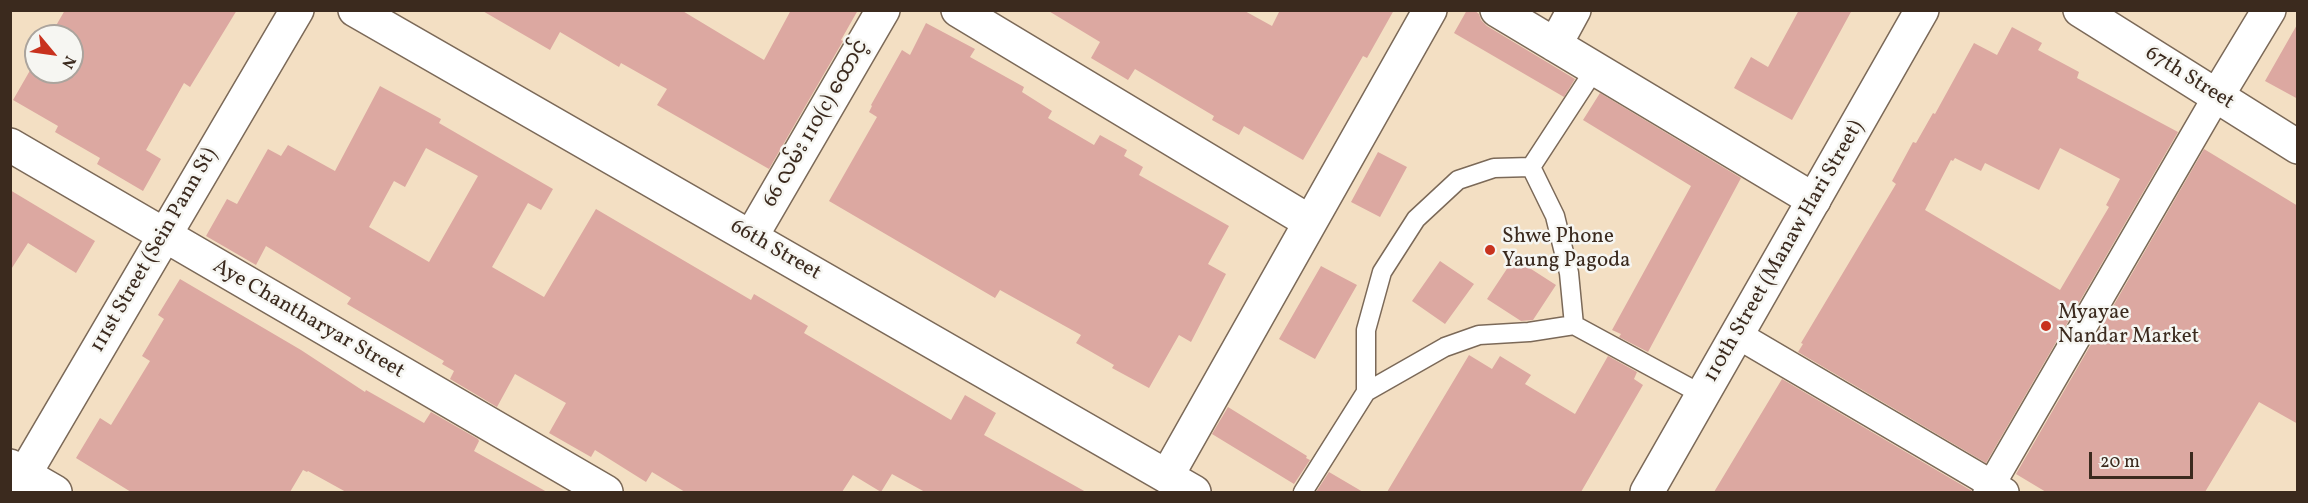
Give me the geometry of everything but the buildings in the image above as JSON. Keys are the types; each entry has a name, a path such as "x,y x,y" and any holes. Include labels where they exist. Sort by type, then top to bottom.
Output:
{"street":[{"name":"111st Street (Sein Pann St)","path":"16,478 164,236 297,10"},
{"name":"66th Street","path":"355,10 1181,484"},
{"name":"66 လမ်း 110(c) ထောင့်","path":"751,237 883,10"},
{"path":"958,10 1310,222"},
{"path":"1181,484 1310,222 1430,10"},
{"path":"1497,10 1814,200"},
{"path":"1555,45 1574,10"},
{"name":"110th Street (Manaw Hari Street)","path":"1647,492 1922,10"},
{"name":"67th Street","path":"2080,10 2298,147"},
{"path":"1738,335 1994,490 2217,96 2269,10"},
{"name":"Aye Chantharyar Street","path":"10,145 606,492"},
{"path":"16,478 56,492"}],"lane":[{"path":"1531,167 1595,69"},
{"path":"1531,167 1555,216 1569,273 1574,325"},
{"path":"1366,392 1366,330 1382,272 1416,219 1458,180 1494,168 1531,167"},
{"path":"1303,492 1366,392 1444,347 1479,335 1529,332 1574,325 1703,395"}],"place":[{"name":"Shwe Phone Yaung Pagoda","path":"1490,250"},
{"name":"Myayae Nandar Market","path":"2046,326"}]}
